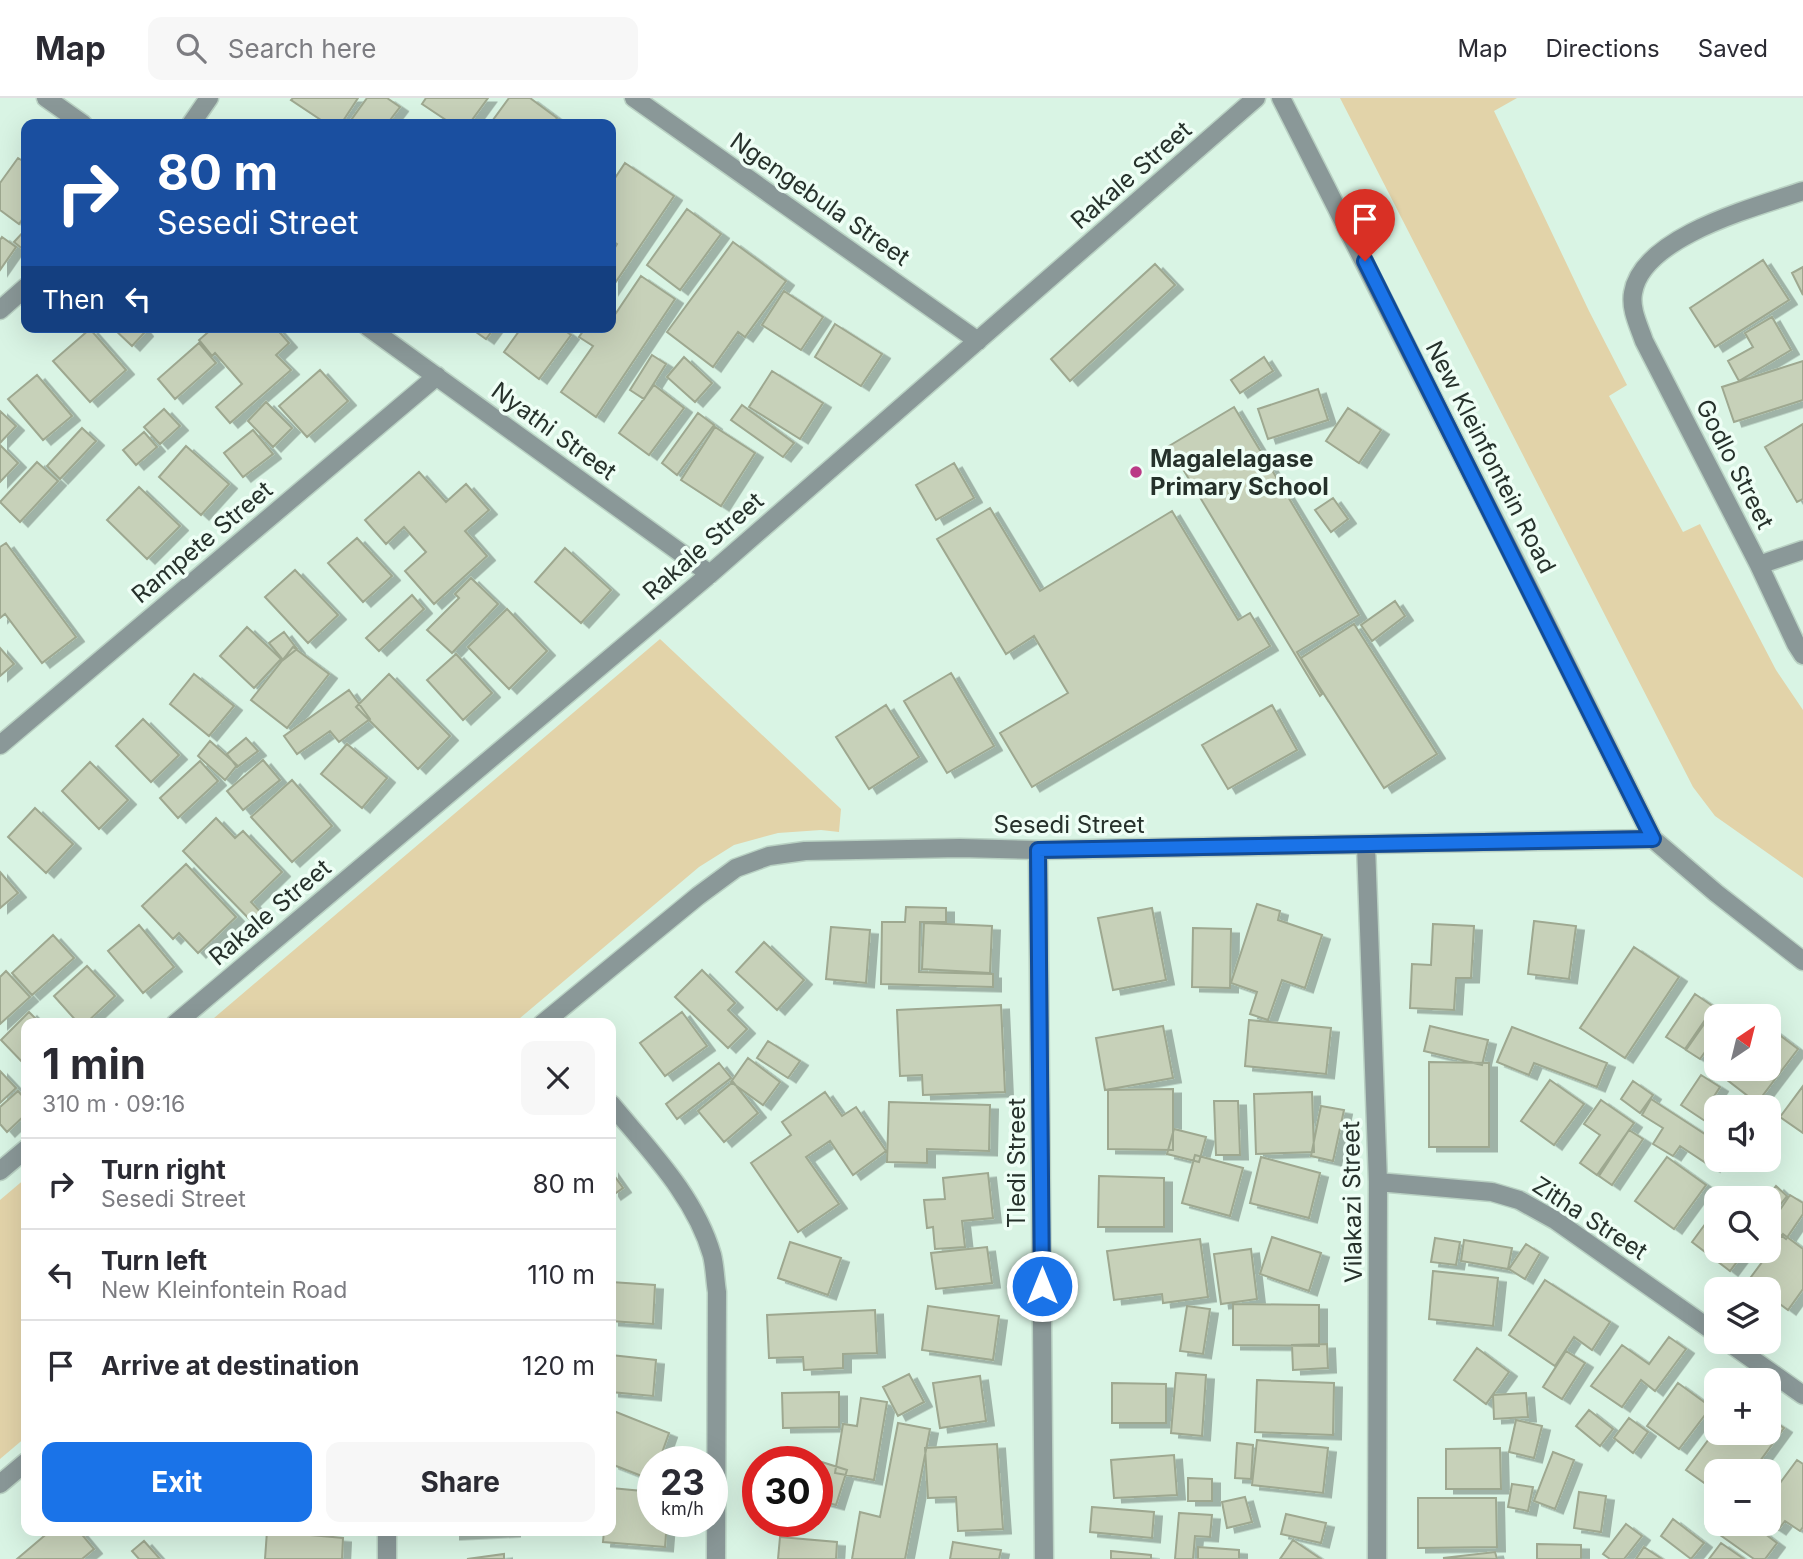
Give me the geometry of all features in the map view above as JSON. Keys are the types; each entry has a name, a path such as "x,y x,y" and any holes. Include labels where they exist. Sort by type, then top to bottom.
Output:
{"street":[{"path":"46,98 76,119"},
{"path":"194,119 209,98"},
{"name":"Ngengebula Street","path":"634,98 978,341"},
{"name":"Rakale Street","path":"182,1018 710,574 1256,98"},
{"name":"New Kleinfontein Road","path":"1282,98 1653,839"},
{"name":"Godlo Street","path":"1803,191 1724,218 1678,242 1657,255 1646,266 1633,293 1634,312 1644,341 1803,654"},
{"path":"0,310 21,291"},
{"name":"Nyathi Street","path":"376,333 710,574"},
{"name":"Rampete Street","path":"0,745 437,376"},
{"path":"1759,565 1803,550"},
{"path":"1653,839 1716,893 1803,961"},
{"name":"Sesedi Street","path":"549,1018 736,868 769,856 806,851 960,848 1038,850 1653,839"},
{"name":"Vilakazi Street","path":"1366,845 1378,1182 1377,1559"},
{"name":"Tledi Street","path":"1038,850 1044,1559"},
{"path":"616,1110 684,1194 699,1221 712,1256 717,1292 716,1559"},
{"path":"0,1171 21,1153"},
{"name":"Zitha Street","path":"1378,1182 1492,1192 1519,1200 1555,1220 1704,1325"},
{"path":"1745,1354 1803,1395"},
{"path":"0,1484 21,1466"},
{"path":"387,1536 387,1559"}],"shaded area":[{"path":"1340,98 1517,98 1494,111 1627,385 1609,396 1683,532 1700,524 1776,670 1803,710 1803,878 1715,816 1693,787"},
{"path":"660,639 841,809 839,832 821,830 778,833 734,845 699,867 520,1018 214,1018"},
{"path":"21,1182 21,1441 0,1459 0,1200"}],"building":[{"path":"358,98 344,119 320,119 291,100"},
{"path":"367,98 387,98 400,107 391,119 352,119"},
{"path":"426,98 488,98 473,119 444,119 422,104"},
{"path":"509,98 530,98 557,118 556,119 494,119"},
{"path":"18,158 21,160 19,224 0,210 0,183"},
{"path":"625,163 674,196 616,282 617,244 616,176"},
{"path":"687,209 721,234 680,290 647,265"},
{"path":"21,234 21,248 14,242"},
{"path":"2,237 16,247 0,270 0,240"},
{"path":"733,242 786,281 745,337 738,332 713,367 667,332"},
{"path":"1763,260 1789,300 1715,347 1690,308"},
{"path":"1155,264 1175,285 1070,381 1051,359"},
{"path":"1803,267 1803,295 1792,273"},
{"path":"641,276 675,299 596,417 561,392 593,346 579,337 582,333 616,333 616,313"},
{"path":"784,291 823,317 801,350 762,325"},
{"path":"1772,317 1791,350 1739,381 1728,361 1753,347 1745,333"},
{"path":"835,324 882,354 861,386 815,357"},
{"path":"85,333 94,333 126,370 90,402 53,361"},
{"path":"118,333 144,333 132,346"},
{"path":"207,333 280,333 289,343 276,355 291,370 230,423 216,407 242,384 215,353 212,356 199,340"},
{"path":"478,333 490,333 486,339"},
{"path":"518,333 571,335 539,379 504,352"},
{"path":"199,343 216,363 175,399 158,379"},
{"path":"652,355 666,364 644,399 630,390"},
{"path":"684,357 712,383 695,402 667,377"},
{"path":"1264,357 1273,371 1240,393 1231,380"},
{"path":"1803,361 1803,400 1734,422 1722,387"},
{"path":"320,370 348,401 307,437 279,406"},
{"path":"772,371 823,403 800,439 749,407"},
{"path":"37,375 72,416 43,440 8,399"},
{"path":"654,385 684,408 649,455 619,433"},
{"path":"1318,389 1328,420 1268,439 1258,409"},
{"path":"266,402 292,428 273,447 248,421"},
{"path":"742,405 794,443 783,457 731,420"},
{"path":"1234,407 1359,615 1297,652 1322,694 1320,696 1169,446"},
{"path":"1348,408 1381,430 1359,463 1326,441"},
{"path":"164,409 180,426 160,444 144,427"},
{"path":"0,411 16,426 0,443"},
{"path":"698,413 714,425 677,475 662,463"},
{"path":"1803,424 1803,499 1797,502 1765,447"},
{"path":"715,427 755,453 721,506 681,480"},
{"path":"82,428 96,441 60,479 47,466"},
{"path":"253,430 273,454 243,477 224,453"},
{"path":"144,432 157,447 136,465 123,450"},
{"path":"0,445 18,463 0,482"},
{"path":"186,446 229,484 201,515 159,477"},
{"path":"37,462 58,481 20,522 0,502"},
{"path":"954,463 974,498 936,520 916,485"},
{"path":"419,472 446,502 466,484 489,510 465,531 487,556 434,604 405,571 426,552 404,527 386,544 365,520"},
{"path":"139,487 180,526 147,559 107,520"},
{"path":"1333,498 1348,519 1331,532 1315,510"},
{"path":"990,508 1040,591 1172,511 1238,620 1250,613 1270,646 1032,787 1000,733 1068,693 1034,636 1006,654 937,539"},
{"path":"357,538 392,576 363,602 328,563"},
{"path":"6,543 76,637 42,663 5,614 0,618 0,547"},
{"path":"565,548 611,590 581,623 535,582"},
{"path":"295,570 338,615 308,643 265,597"},
{"path":"471,578 498,604 452,653 427,630 459,598 455,594"},
{"path":"412,595 424,609 379,651 366,638"},
{"path":"1395,601 1405,616 1372,641 1361,625"},
{"path":"507,609 547,651 509,689 468,647"},
{"path":"1354,624 1437,754 1384,788 1301,658"},
{"path":"247,627 281,659 254,688 220,656"},
{"path":"284,632 297,649 283,660 269,643"},
{"path":"293,647 329,674 287,728 251,700"},
{"path":"0,648 14,664 0,676"},
{"path":"456,654 492,693 463,720 427,680"},
{"path":"951,673 994,746 947,773 904,701"},
{"path":"194,674 234,706 209,736 170,704"},
{"path":"389,674 450,736 418,769 356,707"},
{"path":"349,690 370,719 339,742 330,731 297,754 284,736"},
{"path":"886,705 919,757 869,789 836,737"},
{"path":"1272,705 1297,750 1228,789 1202,745"},
{"path":"143,719 179,755 151,782 116,746"},
{"path":"246,738 258,751 237,767 227,754"},
{"path":"210,741 237,765 225,780 198,756"},
{"path":"347,744 387,778 362,808 321,774"},
{"path":"263,760 280,780 243,810 227,791"},
{"path":"200,761 218,781 178,818 160,798"},
{"path":"90,762 128,800 99,829 62,791"},
{"path":"292,780 332,826 292,862 251,817"},
{"path":"35,808 73,844 46,873 8,837"},
{"path":"216,818 235,838 243,831 282,872 251,902 265,917 256,926 183,851"},
{"path":"186,864 236,917 198,953 179,933 173,939 142,906"},
{"path":"0,872 18,893 0,908"},
{"path":"1257,904 1280,911 1278,920 1322,935 1305,988 1282,980 1268,1020 1250,1014 1257,992 1231,983"},
{"path":"906,907 946,908 946,922 920,922 919,972 993,974 993,987 881,984 882,922 905,922"},
{"path":"1152,908 1166,980 1113,990 1098,918"},
{"path":"1534,921 1576,926 1569,979 1528,974"},
{"path":"924,923 992,926 990,973 922,969"},
{"path":"1433,924 1474,926 1471,978 1456,978 1454,1010 1410,1008 1412,964 1431,965"},
{"path":"139,925 174,967 143,993 108,951"},
{"path":"831,927 870,930 866,983 826,979"},
{"path":"1193,928 1231,929 1230,988 1192,987"},
{"path":"53,935 74,958 32,995 12,973"},
{"path":"764,942 804,980 777,1010 736,972"},
{"path":"1634,947 1679,977 1625,1058 1580,1028"},
{"path":"87,966 115,996 91,1018 74,1018 54,996"},
{"path":"702,970 735,1003 728,1010 747,1029 728,1048 675,997"},
{"path":"6,971 30,997 0,1024 0,977"},
{"path":"1695,994 1710,1004 1704,1004 1704,1021 1685,1049 1666,1037"},
{"path":"1001,1005 1005,1092 923,1095 922,1075 900,1076 897,1010"},
{"path":"29,1012 35,1018 23,1018"},
{"path":"682,1012 707,1046 665,1076 640,1043"},
{"path":"21,1020 21,1061 1,1040"},
{"path":"1249,1020 1331,1028 1326,1074 1245,1066"},
{"path":"1704,1024 1704,1053 1700,1059 1686,1050"},
{"path":"1163,1026 1173,1078 1105,1090 1096,1038"},
{"path":"1430,1026 1488,1040 1482,1065 1424,1051"},
{"path":"1512,1027 1607,1063 1597,1087 1534,1063 1529,1075 1497,1062"},
{"path":"1782,1037 1798,1049 1782,1070"},
{"path":"768,1041 800,1061 788,1078 757,1058"},
{"path":"748,1058 780,1082 763,1105 731,1082"},
{"path":"1429,1062 1489,1063 1489,1147 1429,1147"},
{"path":"719,1063 731,1078 677,1119 666,1104"},
{"path":"0,1071 16,1088 0,1103"},
{"path":"1701,1075 1704,1082 1712,1082 1720,1087 1715,1095 1704,1095 1704,1120 1681,1105"},
{"path":"1550,1080 1584,1104 1554,1145 1521,1121"},
{"path":"1633,1081 1653,1095 1640,1113 1621,1099"},
{"path":"733,1082 758,1113 724,1142 698,1111"},
{"path":"1730,1082 1773,1082 1763,1095 1747,1095"},
{"path":"1803,1086 1803,1133 1781,1116"},
{"path":"1173,1089 1173,1150 1108,1149 1108,1090"},
{"path":"18,1091 21,1094 21,1119 7,1132 0,1124 0,1107"},
{"path":"825,1092 842,1116 856,1107 886,1151 853,1175 830,1141 806,1157 839,1204 798,1232 751,1163 791,1135 782,1122"},
{"path":"1312,1092 1314,1152 1256,1154 1254,1094"},
{"path":"1651,1099 1704,1134 1704,1162 1680,1146 1673,1156 1653,1144 1663,1128 1642,1115"},
{"path":"1601,1100 1634,1123 1597,1175 1580,1163 1600,1135 1584,1124"},
{"path":"1214,1101 1238,1101 1240,1155 1216,1155"},
{"path":"889,1102 990,1105 989,1151 927,1149 927,1163 887,1162"},
{"path":"1321,1106 1344,1110 1333,1161 1311,1156"},
{"path":"1174,1129 1206,1137 1199,1162 1167,1154"},
{"path":"1629,1130 1643,1139 1612,1185 1599,1176"},
{"path":"1195,1155 1243,1168 1230,1216 1182,1203"},
{"path":"1261,1157 1320,1173 1309,1218 1250,1203"},
{"path":"1667,1157 1706,1185 1674,1229 1635,1201"},
{"path":"988,1173 993,1218 962,1221 965,1247 935,1249 933,1227 927,1228 924,1200 945,1199 943,1178"},
{"path":"1099,1176 1164,1178 1164,1227 1098,1227"},
{"path":"616,1178 623,1188 616,1193"},
{"path":"1781,1191 1787,1196 1781,1204"},
{"path":"1790,1195 1803,1203 1803,1214 1786,1239 1781,1235 1781,1208"},
{"path":"1704,1226 1704,1251 1692,1242"},
{"path":"1783,1234 1803,1249 1803,1289 1788,1310 1781,1305 1781,1277 1751,1277 1761,1263 1781,1263"},
{"path":"1272,1237 1321,1253 1309,1291 1260,1274"},
{"path":"1435,1238 1460,1242 1456,1265 1431,1262"},
{"path":"1200,1239 1208,1297 1163,1303 1162,1294 1114,1300 1107,1251"},
{"path":"1464,1240 1512,1248 1508,1269 1461,1261"},
{"path":"790,1242 841,1258 828,1295 778,1278"},
{"path":"1526,1244 1540,1253 1525,1279 1509,1269"},
{"path":"987,1247 992,1283 936,1289 931,1253"},
{"path":"1251,1249 1257,1299 1221,1304 1214,1254"},
{"path":"1720,1263 1736,1263 1730,1271"},
{"path":"1433,1271 1498,1278 1493,1326 1429,1319"},
{"path":"1545,1280 1610,1322 1592,1350 1574,1337 1555,1366 1509,1335"},
{"path":"616,1282 655,1285 653,1324 616,1321"},
{"path":"1233,1304 1319,1305 1319,1346 1233,1345"},
{"path":"928,1306 999,1316 993,1360 922,1350"},
{"path":"1187,1306 1210,1309 1203,1354 1180,1351"},
{"path":"875,1310 877,1353 843,1354 843,1368 804,1370 803,1357 769,1358 767,1315"},
{"path":"1669,1337 1686,1349 1655,1391 1641,1380 1622,1407 1591,1386 1622,1345 1649,1364"},
{"path":"1327,1344 1328,1368 1293,1370 1292,1345"},
{"path":"1477,1348 1509,1372 1486,1404 1454,1380"},
{"path":"1566,1351 1585,1363 1562,1399 1543,1387"},
{"path":"616,1356 656,1360 653,1396 616,1392"},
{"path":"1176,1373 1206,1375 1202,1436 1171,1433"},
{"path":"909,1374 924,1402 898,1416 883,1387"},
{"path":"980,1376 986,1421 940,1428 933,1383"},
{"path":"1257,1380 1334,1383 1333,1435 1255,1432"},
{"path":"1112,1383 1166,1384 1166,1423 1112,1423"},
{"path":"1678,1383 1704,1402 1704,1416 1679,1449 1647,1426"},
{"path":"839,1392 839,1427 783,1428 782,1393"},
{"path":"1526,1393 1528,1417 1494,1419 1493,1395"},
{"path":"861,1398 887,1402 874,1480 835,1473 843,1424 857,1426"},
{"path":"1589,1410 1613,1429 1600,1446 1576,1426"},
{"path":"616,1412 669,1433 664,1446 637,1446 637,1474 616,1466"},
{"path":"1629,1418 1648,1432 1633,1453 1614,1438"},
{"path":"1516,1420 1542,1426 1534,1458 1509,1452"},
{"path":"898,1423 930,1429 905,1559 852,1559 860,1512 880,1517"},
{"path":"1257,1440 1328,1448 1323,1493 1252,1485"},
{"path":"1237,1443 1253,1445 1251,1479 1235,1478"},
{"path":"997,1444 1003,1529 958,1531 956,1497 928,1498 925,1448"},
{"path":"1704,1445 1772,1445 1761,1459 1704,1459 1704,1483 1686,1470"},
{"path":"1500,1448 1501,1489 1446,1489 1446,1449"},
{"path":"1553,1452 1574,1460 1555,1509 1534,1501"},
{"path":"1174,1455 1177,1495 1114,1498 1111,1460"},
{"path":"1797,1460 1803,1464 1803,1527 1800,1531 1785,1521 1781,1526 1781,1482"},
{"path":"833,1466 847,1470 836,1505 833,1504"},
{"path":"1188,1478 1212,1479 1212,1501 1188,1501"},
{"path":"1512,1484 1533,1487 1528,1511 1508,1507"},
{"path":"616,1488 637,1490 637,1537 666,1537 665,1547 603,1542 604,1536 616,1536"},
{"path":"1579,1492 1606,1496 1601,1532 1574,1528"},
{"path":"1245,1497 1252,1522 1227,1528 1222,1502"},
{"path":"1418,1498 1496,1498 1497,1547 1418,1548"},
{"path":"1092,1507 1154,1512 1152,1538 1090,1532"},
{"path":"1179,1513 1212,1515 1210,1537 1195,1536 1193,1559 1175,1559"},
{"path":"1286,1514 1326,1523 1321,1543 1281,1534"},
{"path":"1673,1519 1704,1543 1691,1559 1661,1536"},
{"path":"1626,1524 1642,1536 1624,1559 1610,1559 1603,1554"},
{"path":"44,1536 83,1536 94,1549 82,1559 17,1559"},
{"path":"267,1536 343,1538 342,1559 265,1559"},
{"path":"1722,1536 1768,1536 1777,1543 1765,1559 1754,1559"},
{"path":"780,1537 837,1542 836,1559 778,1559"},
{"path":"1293,1540 1321,1559 1280,1559"},
{"path":"144,1541 160,1559 139,1559 132,1551"},
{"path":"953,1542 1001,1550 999,1559 950,1559"},
{"path":"1721,1543 1744,1559 1709,1559"},
{"path":"1537,1544 1581,1545 1581,1559 1537,1559"},
{"path":"1198,1547 1239,1550 1239,1559 1198,1559"},
{"path":"1644,1547 1662,1559 1636,1559"},
{"path":"1111,1551 1151,1555 1151,1559 1111,1559"},
{"path":"1495,1552 1497,1559 1443,1558"},
{"path":"504,1554 504,1559 467,1559"}],"place":[{"name":"Magalelagase Primary School","path":"1136,472"}],"route":[{"path":"1042,1286 1038,850 1653,839 1365,261"}]}
